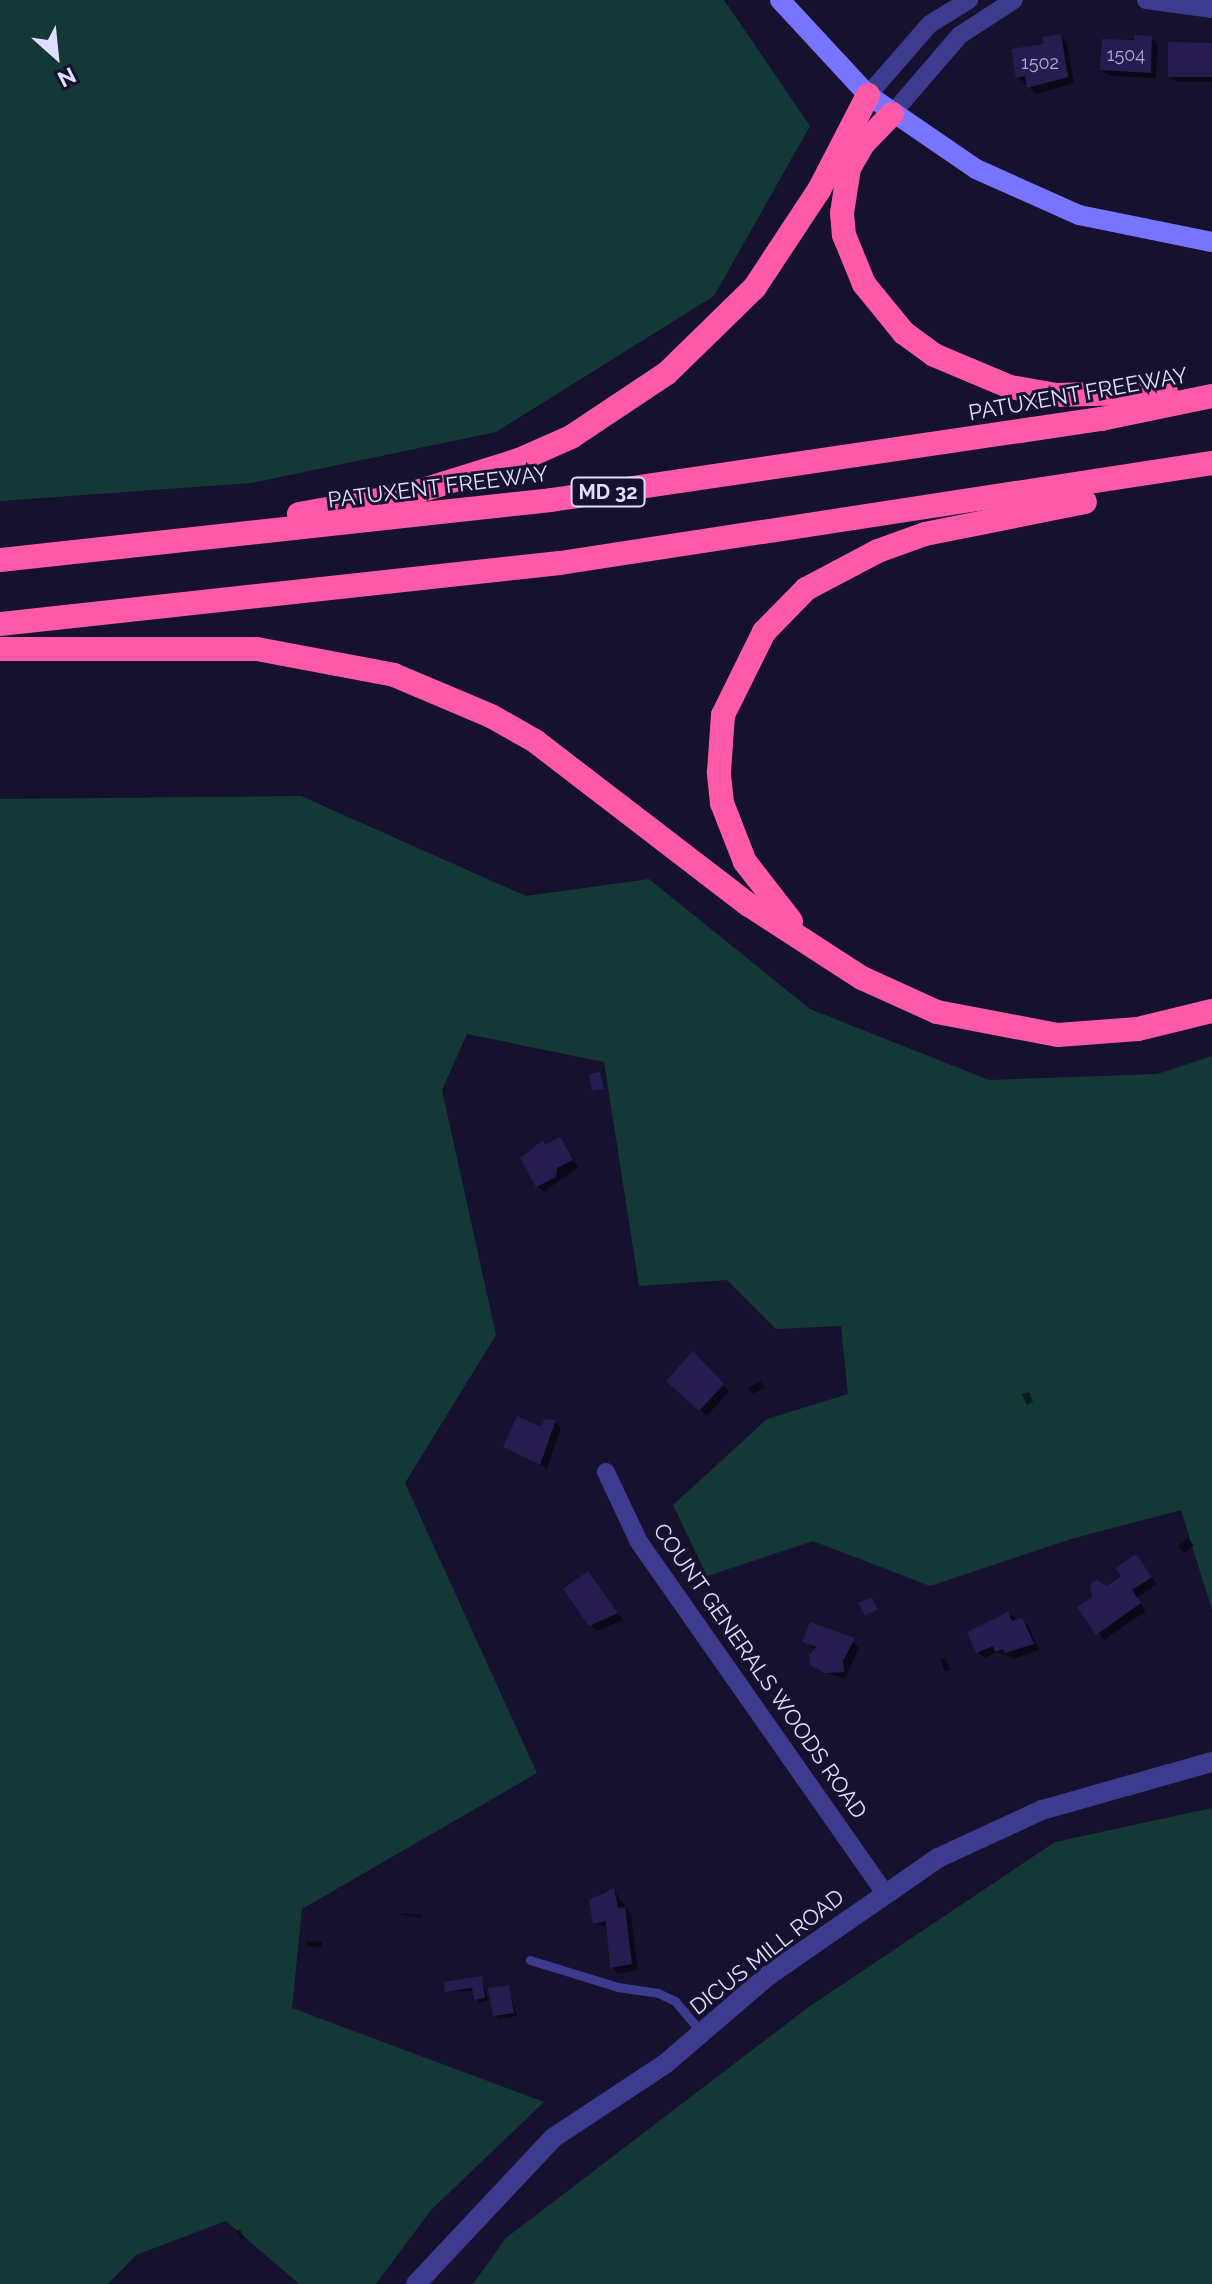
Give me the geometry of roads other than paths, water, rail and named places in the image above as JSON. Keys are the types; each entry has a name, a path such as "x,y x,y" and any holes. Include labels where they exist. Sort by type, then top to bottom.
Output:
{"highway":[{"path":"0,560 392,498 466,478 571,437 667,373 755,287 819,190 868,95"},
{"path":"892,114 863,144 849,168 842,213 844,235 864,284 904,333 971,374 1010,387 1103,396 1212,387"},
{"name":"PATUXENT FREEWAY","path":"0,560 566,498 1070,424 1212,396"},
{"path":"0,624 560,563 1212,463"},
{"path":"827,956 763,891 745,862 722,803 719,742 723,715 764,632 806,589 833,572 925,534 1212,474"},
{"path":"0,649 257,649 394,675 491,716 535,741 749,905 827,956 937,1012 1011,1030 1058,1035 1112,1032 1212,1011"}],"main road":[{"path":"780,0 868,95 976,169 1062,209 1117,226 1212,242"}],"street":[{"path":"868,95 930,24 969,0"},
{"path":"892,114 960,35 1014,0"},
{"path":"1146,0 1212,9"},
{"name":"COUNT GENERALS WOODS ROAD","path":"606,1472 639,1542 885,1893"},
{"name":"DICUS MILL ROAD","path":"416,2284 553,2138 656,2071 769,1975 885,1893 991,1830 1095,1793 1212,1762"}],"lane":[{"path":"530,1960 618,1987 658,1993 675,2001 702,2033"}]}
